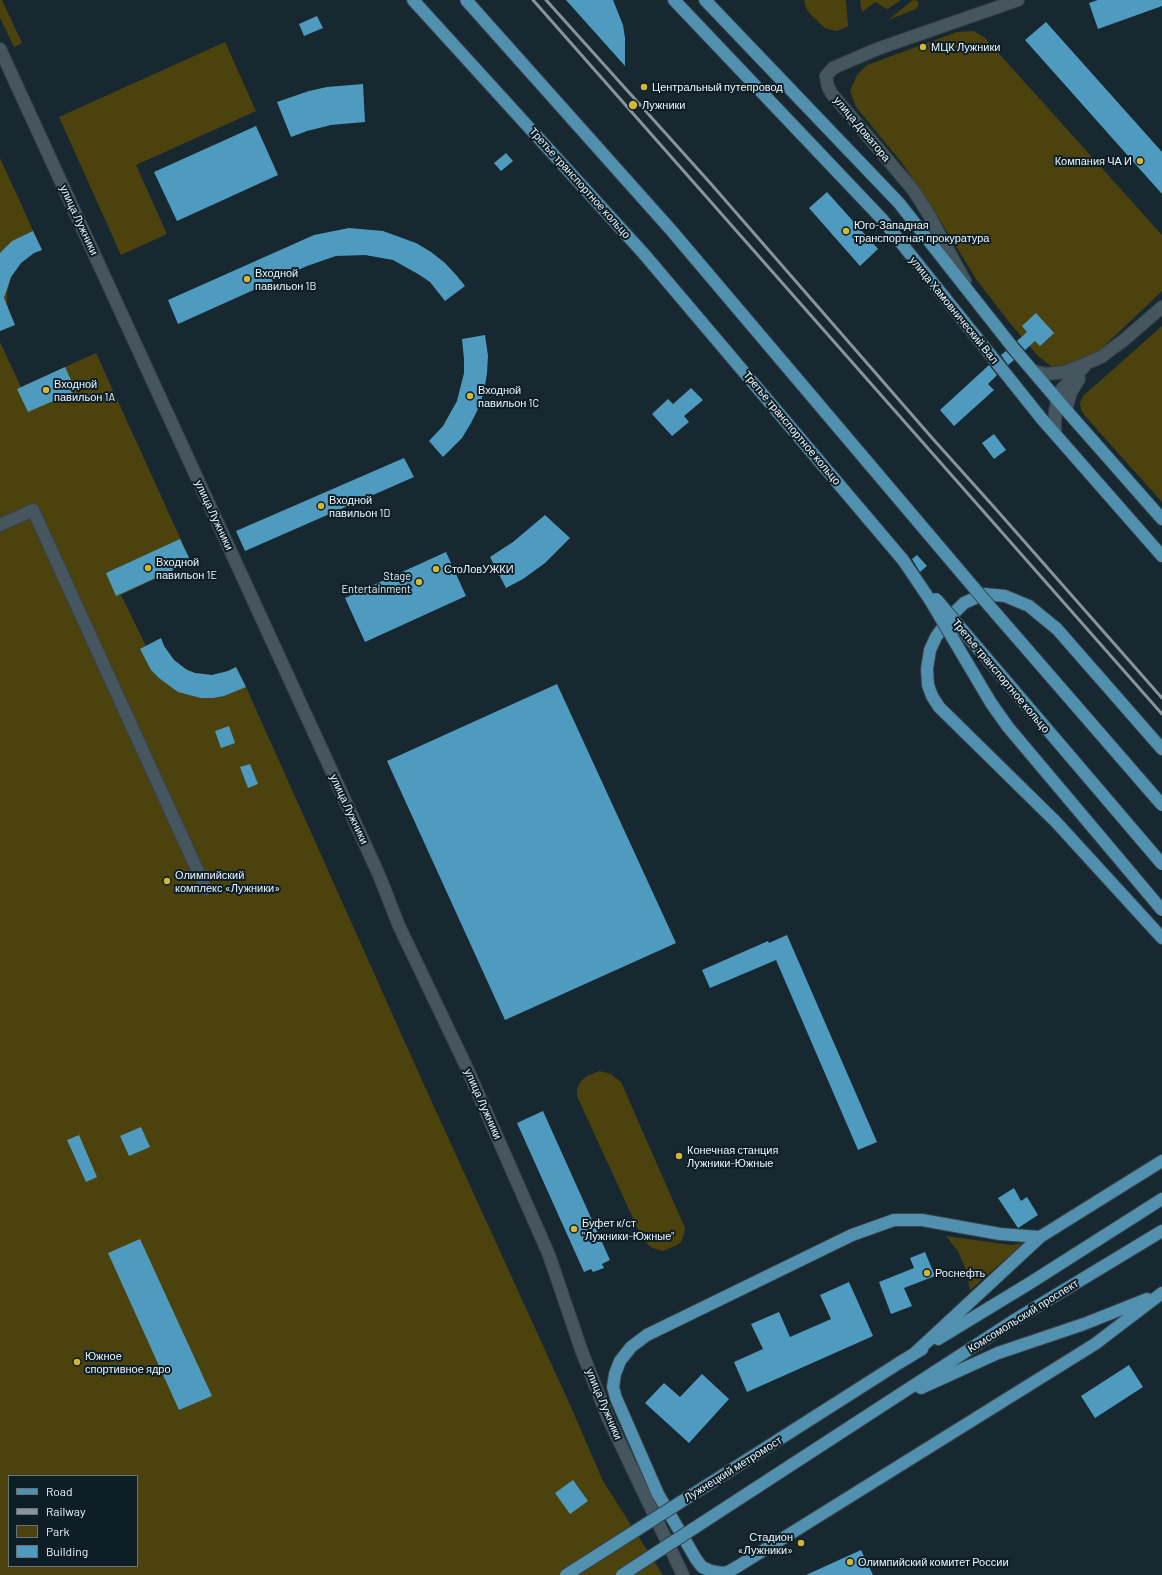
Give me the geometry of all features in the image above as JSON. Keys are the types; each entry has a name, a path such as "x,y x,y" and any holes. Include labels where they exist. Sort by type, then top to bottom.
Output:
{"main road":[{"name":"Третье транспортное кольцо","path":"413,0 644,254 1162,864"},
{"path":"466,0 671,230 986,602 1162,805"},
{"name":"улица Хамовнический Вал","path":"674,0 882,219 1010,379 1162,556"},
{"name":"улица Хамовнический Вал","path":"705,0 899,204 1057,400 1162,519"},
{"path":"903,560 930,600 991,703 1008,727 1162,910"},
{"path":"1162,749 1057,629 1029,606 1005,596 984,594 964,603 951,616 936,636 930,650 927,670 928,685 932,696 939,707 1056,822 1162,938"},
{"path":"916,1353 1040,1237 1162,1161"},
{"path":"916,1353 1162,1199"},
{"path":"1040,1237 1000,1234 922,1220 894,1220 852,1235 647,1336 631,1347 620,1361 615,1374 613,1386 616,1398 658,1494 702,1567 724,1574 1095,1344 1161,1293"},
{"name":"Комсомольский проспект","path":"885,1404 1013,1321 1162,1231"},
{"path":"622,1575 885,1404 998,1353 1084,1324 1161,1293"},
{"name":"Лужнецкий метромост","path":"566,1575 916,1353"}],"street":[{"name":"улица Доватора","path":"973,297 929,215 914,191 832,94 828,87 826,76 833,68 877,49 1018,0"},
{"name":"улица Лужники","path":"0,49 379,875 402,932 466,1066 549,1255 582,1352 608,1418 683,1575"},
{"path":"1033,371 1046,374 1065,372 1087,364 1124,340 1162,307"},
{"path":"1066,410 1071,392 1076,382 1101,356"},
{"path":"1055,433 1057,400 1061,390 1087,364"},
{"path":"0,525 33,510 206,889"}],"green space":[{"path":"0,0 2,0 22,43 14,47 0,18"},
{"path":"804,0 846,0 847,27 836,31 825,28 811,15 806,8"},
{"path":"860,0 900,1 887,9 875,2 862,12"},
{"path":"913,0 918,1 919,4 916,9 888,20"},
{"path":"974,31 985,38 1162,235 1162,291 1100,350 1085,361 1068,368 1052,367 1037,355 1009,322 976,279 935,212 902,163 856,107 850,91 857,75 867,65 957,32"},
{"path":"225,42 256,111 136,165 167,234 121,255 59,117"},
{"path":"0,158 42,250 34,253 21,263 11,277 7,293 7,302 8,310 15,325 0,331"},
{"path":"1162,326 1162,502 1085,416 1081,410 1080,403 1083,396"},
{"name":"Олимпийский комплекс «Лужники»","path":"0,342 21,387 96,353 191,562 121,595 146,646 161,638 164,646 174,660 180,666 195,673 212,675 228,671 236,667 571,1407 603,1481 663,1575 0,1575"},
{"path":"599,1071 611,1074 621,1082 685,1228 681,1242 663,1251 652,1248 643,1240 577,1096 577,1089 581,1081 587,1076"},
{"path":"946,1236 1011,1245 1024,1243 970,1290 966,1270 958,1251"}],"building":[{"path":"566,0 613,0 623,25 625,38 625,66"},
{"path":"1098,0 1162,0 1162,6 1098,29 1089,3"},
{"path":"317,16 323,28 304,36 299,24"},
{"path":"1046,22 1162,152 1162,194 1025,40"},
{"path":"363,84 365,122 331,125 291,137 277,102 309,91 327,87"},
{"path":"256,126 278,175 177,221 154,172"},
{"path":"506,153 513,161 501,171 494,163"},
{"name":"Юго-Западная транспортная прокуратура","path":"827,192 878,249 860,266 809,208"},
{"name":"Входной павильон 1B","path":"349,228 383,231 416,243 445,263 465,286 445,301 430,282 393,260 365,255 336,256 307,266 178,324 168,300 314,235"},
{"path":"33,231 42,250 34,253 21,263 11,277 4,298 15,325 0,331 0,253 12,241"},
{"path":"1036,313 1054,333 1040,346 1035,341 1025,350 1017,341 1027,332 1022,326"},
{"name":"Входной павильон 1C","path":"485,335 488,356 487,373 484,391 479,407 462,438 443,457 429,441 443,426 457,401 464,373 462,339"},
{"path":"1006,351 1014,360 1008,365 1001,355"},
{"path":"989,365 997,375 988,384 994,390 954,426 940,410"},
{"name":"Входной павильон 1A","path":"65,367 76,391 28,412 17,389"},
{"path":"691,388 703,400 684,416 689,422 672,436 652,414 668,399 673,404"},
{"path":"994,434 1006,450 994,459 982,443"},
{"name":"Входной павильон 1D","path":"404,458 414,477 245,551 236,531"},
{"path":"545,515 570,538 545,563 523,579 506,588 490,557 513,542"},
{"name":"Входной павильон 1E","path":"180,539 191,562 116,596 106,573"},
{"path":"446,552 466,596 365,642 345,598"},
{"path":"917,555 927,566 920,572 912,559"},
{"path":"161,638 164,646 174,660 187,670 195,673 212,675 228,671 236,667 246,687 224,696 213,698 201,698 178,692 151,670 140,649"},
{"path":"557,684 676,943 505,1020 387,761"},
{"path":"229,726 235,743 221,748 215,731"},
{"path":"250,764 258,784 248,788 240,767"},
{"path":"787,935 877,1142 858,1150 776,960 710,988 702,970 768,941 769,943"},
{"path":"543,1111 610,1260 602,1264 604,1268 593,1272 591,1269 584,1272 517,1123"},
{"path":"141,1127 150,1147 129,1156 120,1136"},
{"path":"79,1135 97,1177 86,1182 67,1140"},
{"path":"1014,1188 1021,1201 1027,1197 1038,1215 1018,1228 998,1198"},
{"path":"140,1239 212,1396 179,1410 108,1253"},
{"path":"925,1252 935,1276 904,1288 912,1306 891,1314 879,1282 914,1268 910,1258"},
{"path":"849,1282 873,1336 747,1392 734,1362 763,1349 751,1324 779,1312 790,1337 831,1319 820,1295"},
{"path":"1129,1365 1143,1387 1095,1418 1081,1396"},
{"path":"702,1374 729,1399 689,1443 645,1403 664,1383 680,1397"},
{"path":"573,1480 588,1501 570,1514 555,1493"},
{"name":"Олимпийский комитет России","path":"861,1550 873,1575 806,1575"}],"railway":[{"path":"533,0 1162,714"},
{"path":"546,0 712,185 933,439 1162,698"}],"place":[{"name":"МЦК Лужники","path":"923,47"},
{"name":"Центральный путепровод","path":"644,87"},
{"name":"Лужники","path":"633,105"},
{"name":"Компания ЧА И","path":"1140,161"},
{"name":"Юго-Западная транспортная прокуратура","path":"846,231"},
{"name":"Входной павильон 1B","path":"247,279"},
{"name":"Входной павильон 1A","path":"46,390"},
{"name":"Входной павильон 1C","path":"470,396"},
{"name":"Входной павильон 1D","path":"321,506"},
{"name":"Входной павильон 1E","path":"148,568"},
{"name":"СтоЛовУЖКИ","path":"436,569"},
{"name":"Stage Entertainment","path":"419,582"},
{"name":"Олимпийский комплекс «Лужники»","path":"167,881"},
{"name":"Конечная станция Лужники-Южные","path":"679,1156"},
{"name":"Буфет к/ст \"Лужники-Южные\"","path":"574,1229"},
{"name":"Роснефть","path":"927,1273"},
{"name":"Южное спортивное ядро","path":"77,1362"},
{"name":"Стадион «Лужники»","path":"801,1543"},
{"name":"Олимпийский комитет России","path":"850,1562"}]}
